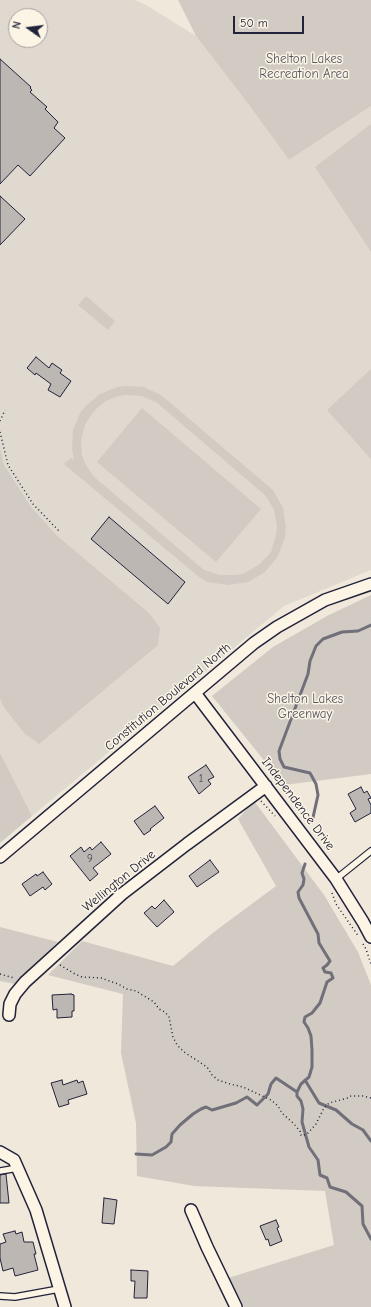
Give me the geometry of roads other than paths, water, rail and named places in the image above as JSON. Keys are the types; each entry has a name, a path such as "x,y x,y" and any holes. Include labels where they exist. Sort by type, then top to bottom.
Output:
{"street":[{"name":"Constitution Boulevard North","path":"0,857 254,644 282,624 324,600 371,584"},
{"name":"Independence Drive","path":"195,693 336,879 371,937"},
{"name":"Wellington Drive","path":"9,1015 10,1004 14,994 50,958 122,894 266,786"},
{"path":"0,1152 14,1160 36,1210 65,1307"},
{"path":"191,1210 206,1247 236,1307"}],"lane":[{"path":"336,879 371,851"},
{"path":"0,1171 18,1168"},
{"path":"0,1296 15,1296 59,1289"}],"waterway":[{"path":"312,822 318,795 316,784 310,773 284,767 280,759 279,751 308,674 310,661 316,646 323,639 342,632 358,631 371,625"},
{"path":"305,864 302,873 304,879 303,885 298,892 299,898 318,934 319,943 330,961 323,968 325,972 331,973 333,978 327,982 320,1003 312,1013 305,1017 304,1022 311,1036 312,1067 309,1077 301,1084 297,1092 297,1096 301,1101 303,1109 302,1122 309,1147 318,1160 320,1175 327,1178 330,1187 346,1192 362,1206 363,1224 371,1239"},
{"path":"136,1154 152,1155 166,1147 171,1142 172,1134 180,1125 201,1109 206,1107 212,1110 236,1103 247,1097 257,1105 268,1094 271,1084 276,1078 297,1092"},
{"path":"305,1080 319,1103 336,1110 352,1124 363,1130 371,1141"}],"park label":[{"name":"Shelton Lakes Recreation Area","path":"304,66"},
{"name":"Shelton Lakes Greenway","path":"305,706"}]}
